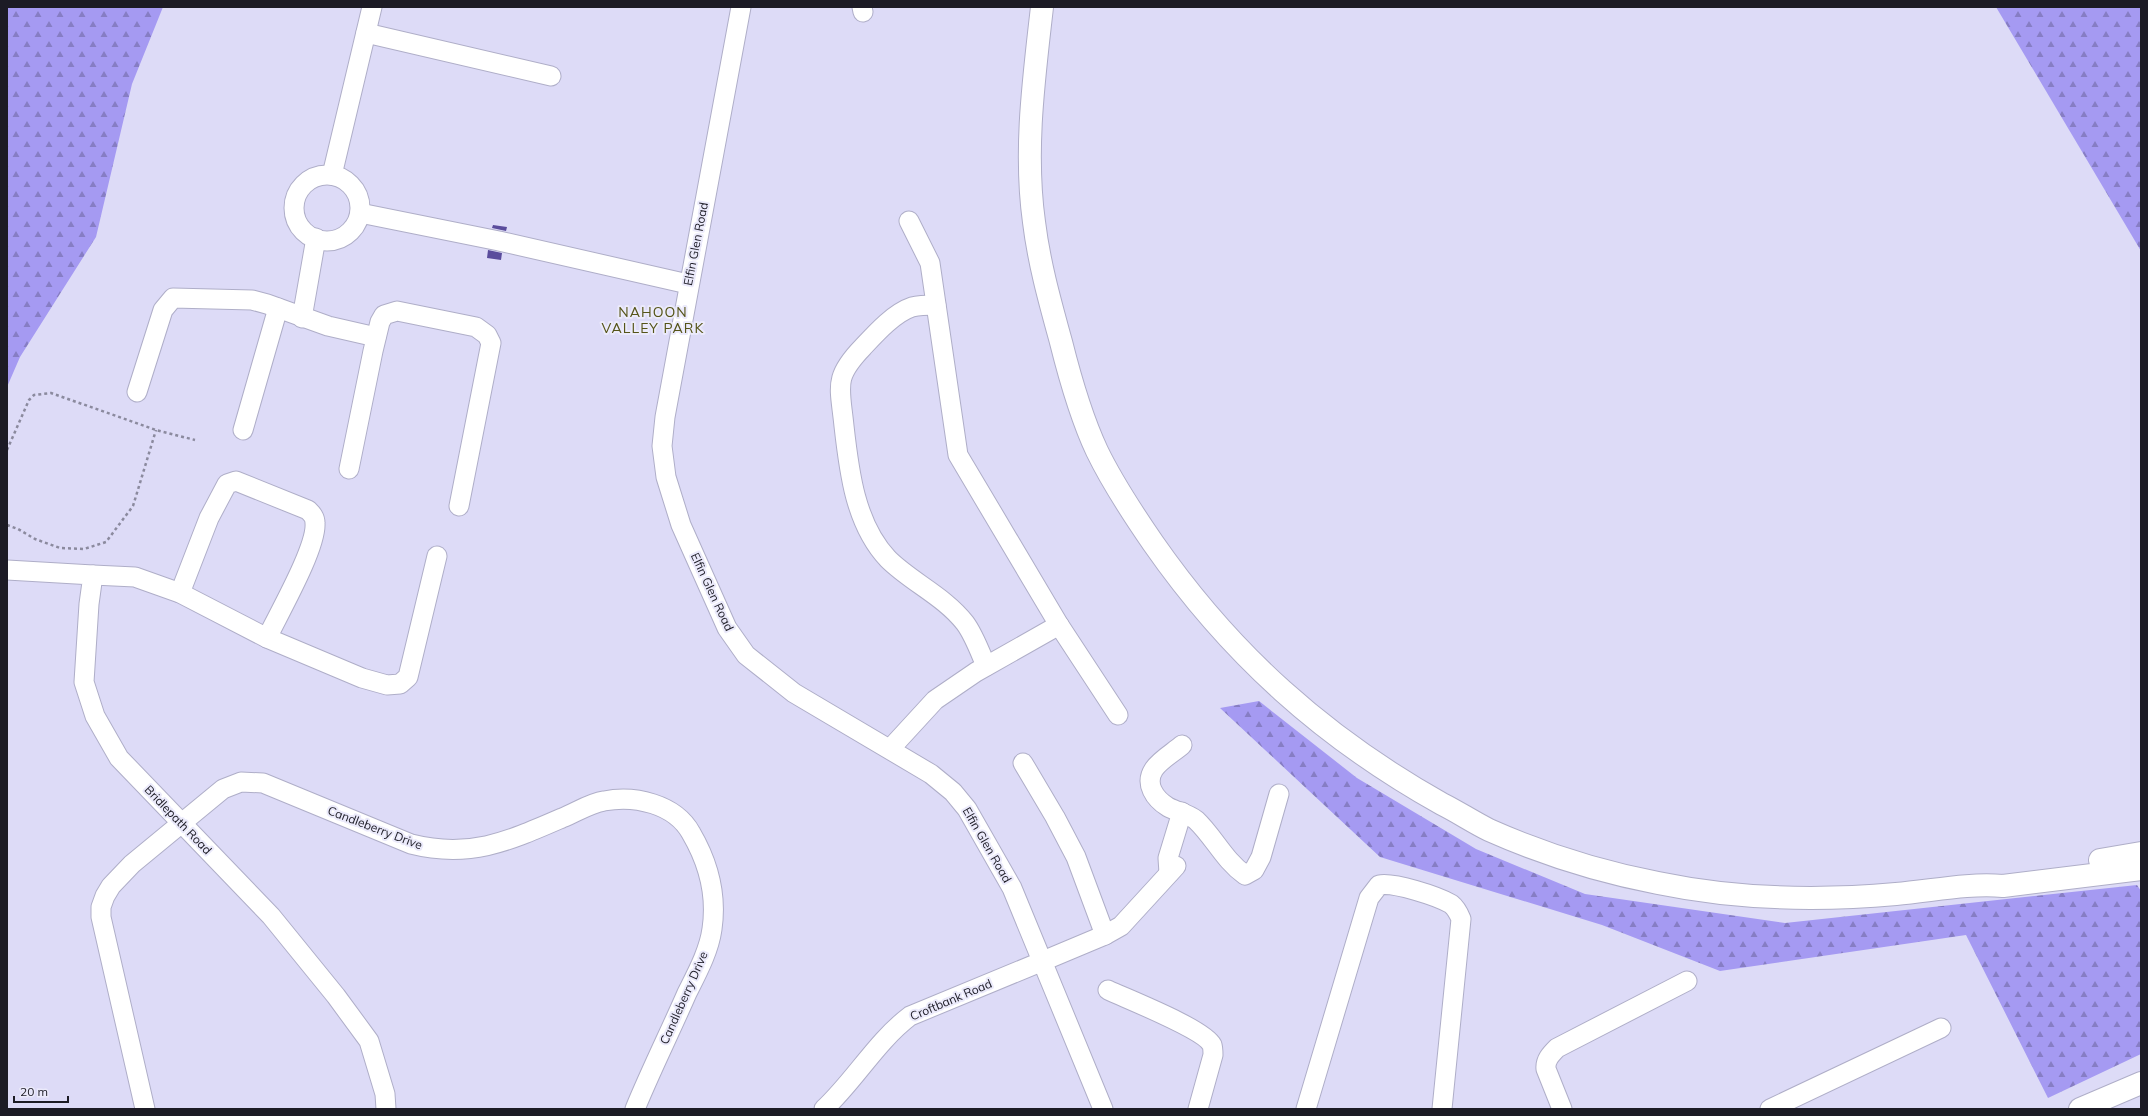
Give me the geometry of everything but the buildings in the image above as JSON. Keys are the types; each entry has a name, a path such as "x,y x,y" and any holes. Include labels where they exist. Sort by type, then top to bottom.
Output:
{"main road":[{"path":"1042,7 1032,101 1029,161 1034,221 1045,284 1070,378 1096,450 1132,514 1170,568 1218,628 1261,672 1309,715 1361,754 1423,793 1487,829 1540,850 1609,872 1660,884 1712,892 1795,898 1894,894 1980,884 2003,886 2141,869"},
{"path":"1980,884 2002,875 2141,853"},
{"path":"2080,1109 2141,1083"}],"street":[{"path":"332,175 372,7"},
{"name":"Elfin Glen Road","path":"741,7 664,417 662,446 666,477 681,525 727,628 746,655 794,693 931,774 953,792 967,809 1012,888 1103,1109"},
{"path":"366,33 551,76"},
{"path":"322,175 332,175 342,178 351,184 357,192 360,202 360,213 352,230 335,240 316,238 301,227 295,209 299,191 313,178 322,175"},
{"path":"360,213 500,241 688,284"},
{"path":"909,221 930,263 958,455 1059,625 1118,715"},
{"path":"302,318 316,238"},
{"path":"137,392 162,310 173,298 252,300 278,308 302,318 376,337"},
{"path":"936,305 915,307 900,314 869,341 844,369 840,384 851,481 861,512 873,537 888,558 952,609 966,623 986,666"},
{"path":"243,430 278,308"},
{"path":"349,469 376,337 380,322 384,315 397,311 476,327 490,339 491,343 459,506"},
{"path":"180,593 209,518 227,484 236,481 308,510 314,516 316,524 311,547 267,638"},
{"path":"7,570 135,577 180,593 267,638 362,678 387,685 400,684 408,677 437,556"},
{"name":"Bridlepath Road","path":"93,575 89,604 84,682 95,716 119,758 180,824 271,916 336,996 369,1041 380,1079 386,1109"},
{"path":"890,749 935,700 986,666 1059,625"},
{"path":"1182,745 1154,769 1150,786 1156,798 1169,807 1196,820 1232,866 1245,875 1254,870 1261,857 1279,794"},
{"path":"1023,763 1056,817 1076,857 1105,935"},
{"name":"Candleberry Drive","path":"145,1109 101,917 101,907 111,886 127,869 223,789 241,782 262,783 411,844 433,849 455,851 474,849 503,842 603,801 635,799 661,806 686,824 704,855 713,894 712,929 702,961 635,1109"},
{"name":"Croftbank Road","path":"824,1109 842,1092 894,1028 910,1016 1043,962 1122,926 1172,869 1168,858 1182,812"},
{"path":"1306,1109 1370,898 1379,885 1386,884 1404,887 1451,904 1458,911 1461,919 1442,1109"},
{"path":"1562,1109 1546,1069 1546,1064 1552,1053 1557,1048 1687,981"},
{"path":"1108,990 1190,1029 1206,1039 1212,1046 1213,1055 1198,1109"},
{"path":"1770,1109 1941,1028"}],"path":[{"path":"7,450 29,400 34,396 51,393 156,430 195,440"},
{"path":"7,524 35,539 60,548 84,548 106,542 133,506 156,430"}],"green space":[{"path":"7,7 163,7 132,84 96,237 20,357 7,387"},
{"path":"1996,7 2141,7 2141,251"},
{"path":"1259,701 1357,778 1476,849 1585,894 1785,923 2137,885 2141,891 2141,1054 2048,1098 1966,935 1720,971 1602,925 1380,857 1220,708"}],"district":[{"name":"NAHOON VALLEY PARK","path":"653,320"}]}
